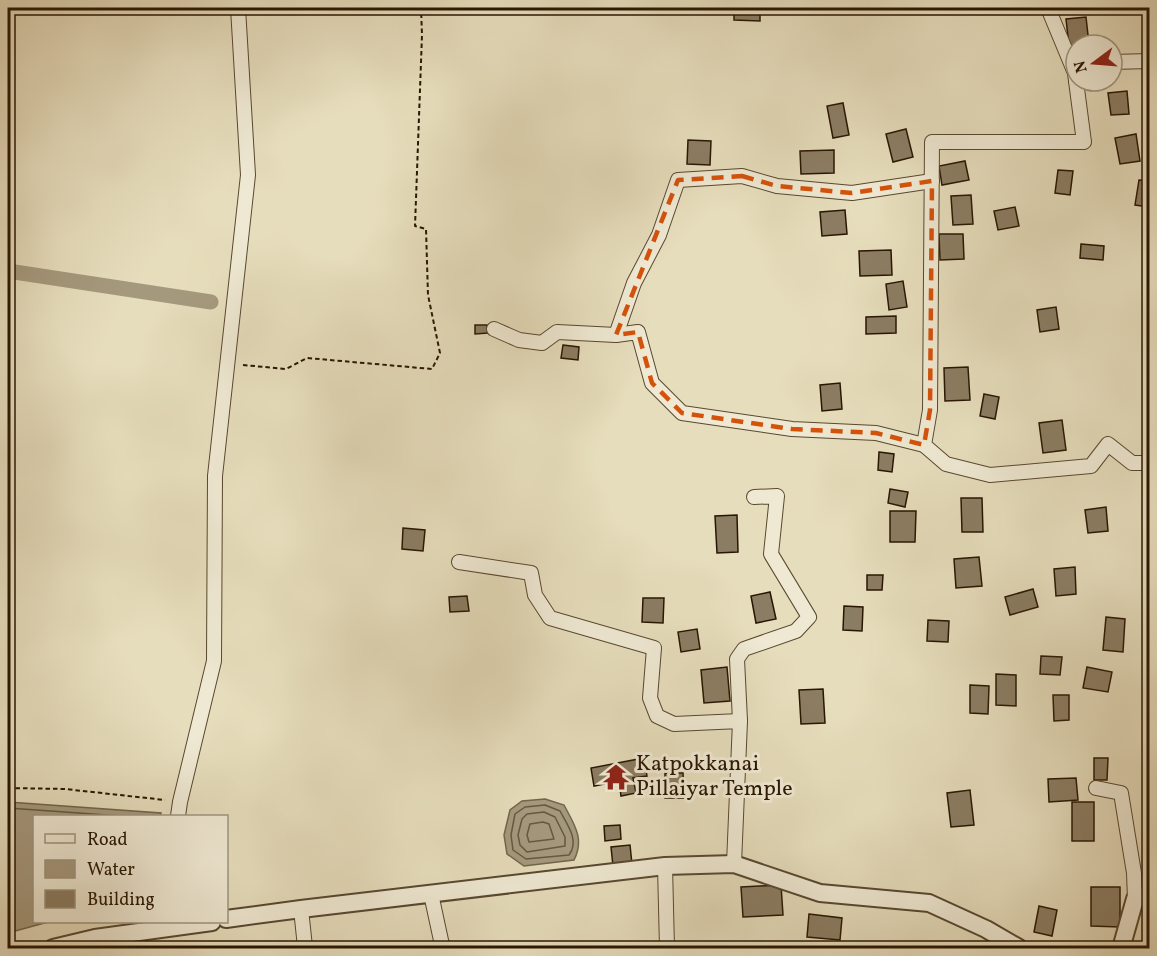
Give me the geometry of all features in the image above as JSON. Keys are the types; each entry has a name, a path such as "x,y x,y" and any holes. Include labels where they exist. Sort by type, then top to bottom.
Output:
{"street":[{"path":"178,815 214,661 215,476 248,175 238,8"},
{"path":"1048,8 1064,47"},
{"path":"1124,62 1149,61"},
{"path":"924,445 930,410 932,142 1084,142 1078,93"},
{"path":"616,335 634,283 659,235 678,180 742,176 777,186 852,193 932,181"},
{"path":"494,329 519,340 542,343 557,332 616,335 638,332 652,383 682,413 792,429 876,433 924,445 946,464 990,475 1091,466 1108,444 1132,463 1149,463"},
{"path":"734,864 740,721 737,659 744,649 796,631 809,617 771,554 777,496 754,497"},
{"path":"459,562 531,573 535,595 550,618 654,648 650,698 657,716 674,724 740,721"},
{"path":"1096,788 1121,793 1134,873 1142,897 1122,947"},
{"path":"228,919 665,866 734,864 820,893 929,903 986,929 1018,948"},
{"path":"665,866 667,948"},
{"path":"431,894 442,945 447,948"},
{"path":"301,909 306,946"},
{"path":"53,948 95,943 169,925 190,923"}],"path":[{"path":"226,363 286,369 307,357 432,369 440,353 428,295 426,229 415,226 422,35 420,8"},
{"path":"8,788 65,789 180,802"}],"highlighted area":[{"path":"742,176 777,186 852,193 932,181 930,410 924,445 876,433 792,429 682,413 652,383 638,332 616,335 678,180"}],"water":[{"path":"545,799 564,805 577,832 577,852 574,860 524,866 507,854 504,835 510,810 522,801"},
{"path":"8,802 161,813 160,815 33,815 33,923 44,923 8,933"}],"building":[{"path":"734,8 760,8 760,21 734,20"},
{"path":"1086,17 1088,33 1068,33 1066,19"},
{"path":"1127,91 1129,114 1111,115 1108,93"},
{"path":"843,103 849,135 833,138 827,106"},
{"path":"906,129 913,157 893,162 886,134"},
{"path":"1136,134 1140,161 1120,164 1115,138"},
{"path":"688,140 711,141 710,165 687,164"},
{"path":"834,150 834,173 801,174 800,151"},
{"path":"965,161 969,180 942,185 939,166"},
{"path":"1058,170 1073,171 1070,195 1055,193"},
{"path":"1139,180 1150,181 1149,207 1135,205"},
{"path":"971,195 973,224 953,225 951,196"},
{"path":"1015,207 1019,226 998,230 994,211"},
{"path":"845,210 847,234 822,236 820,212"},
{"path":"939,234 963,234 964,259 940,260"},
{"path":"1081,244 1104,246 1103,260 1080,258"},
{"path":"891,250 892,275 860,276 859,251"},
{"path":"903,281 907,307 889,310 886,284"},
{"path":"1056,307 1059,329 1040,332 1037,310"},
{"path":"896,316 896,333 866,334 866,317"},
{"path":"475,325 487,325 488,333 475,334"},
{"path":"563,345 579,347 578,360 561,358"},
{"path":"968,367 970,400 945,401 944,368"},
{"path":"840,383 842,409 822,411 820,385"},
{"path":"984,394 999,397 995,419 980,416"},
{"path":"1062,420 1066,450 1043,453 1039,423"},
{"path":"879,452 894,454 892,472 878,470"},
{"path":"890,489 908,492 905,507 888,503"},
{"path":"961,498 982,498 983,532 962,532"},
{"path":"1106,507 1108,531 1088,533 1085,510"},
{"path":"890,511 916,511 915,542 890,542"},
{"path":"737,515 738,552 717,553 715,516"},
{"path":"403,528 425,530 423,551 402,549"},
{"path":"979,557 982,586 956,588 954,559"},
{"path":"1075,567 1076,594 1056,596 1054,569"},
{"path":"867,575 883,575 882,590 867,590"},
{"path":"1033,589 1038,607 1010,615 1005,597"},
{"path":"770,592 776,619 756,623 751,596"},
{"path":"467,596 469,611 450,612 449,597"},
{"path":"643,598 664,598 663,623 642,622"},
{"path":"844,606 863,607 862,631 843,630"},
{"path":"1106,617 1125,619 1123,652 1103,650"},
{"path":"928,620 949,621 948,642 927,641"},
{"path":"697,629 700,649 681,652 678,632"},
{"path":"1041,656 1062,657 1060,675 1040,674"},
{"path":"727,667 730,701 704,703 701,670"},
{"path":"1087,667 1112,672 1108,692 1083,688"},
{"path":"996,674 1016,675 1016,706 996,705"},
{"path":"970,685 989,686 988,714 970,713"},
{"path":"823,689 825,723 801,724 799,690"},
{"path":"1053,695 1069,695 1069,720 1054,721"},
{"name":"Katpokkanai Pillaiyar Temple","path":"644,758 647,776 633,778 636,793 621,796 619,781 594,786 591,768"},
{"path":"1094,758 1108,758 1107,780 1094,780"},
{"path":"665,773 683,773 684,798 665,798"},
{"path":"1076,778 1078,800 1049,802 1048,779"},
{"path":"970,790 974,825 951,827 947,793"},
{"path":"1072,802 1094,802 1094,841 1072,841"},
{"path":"620,825 621,839 605,841 604,826"},
{"path":"630,845 632,864 613,866 611,847"},
{"path":"781,885 783,915 743,917 741,887"},
{"path":"1091,887 1120,887 1120,927 1091,926"},
{"path":"1039,906 1057,910 1052,936 1034,932"},
{"path":"809,914 842,918 840,940 807,937"}],"waterway":[{"path":"8,271 211,302"}],"place":[{"name":"Katpokkanai Pillaiyar Temple","path":"616,777"}]}
